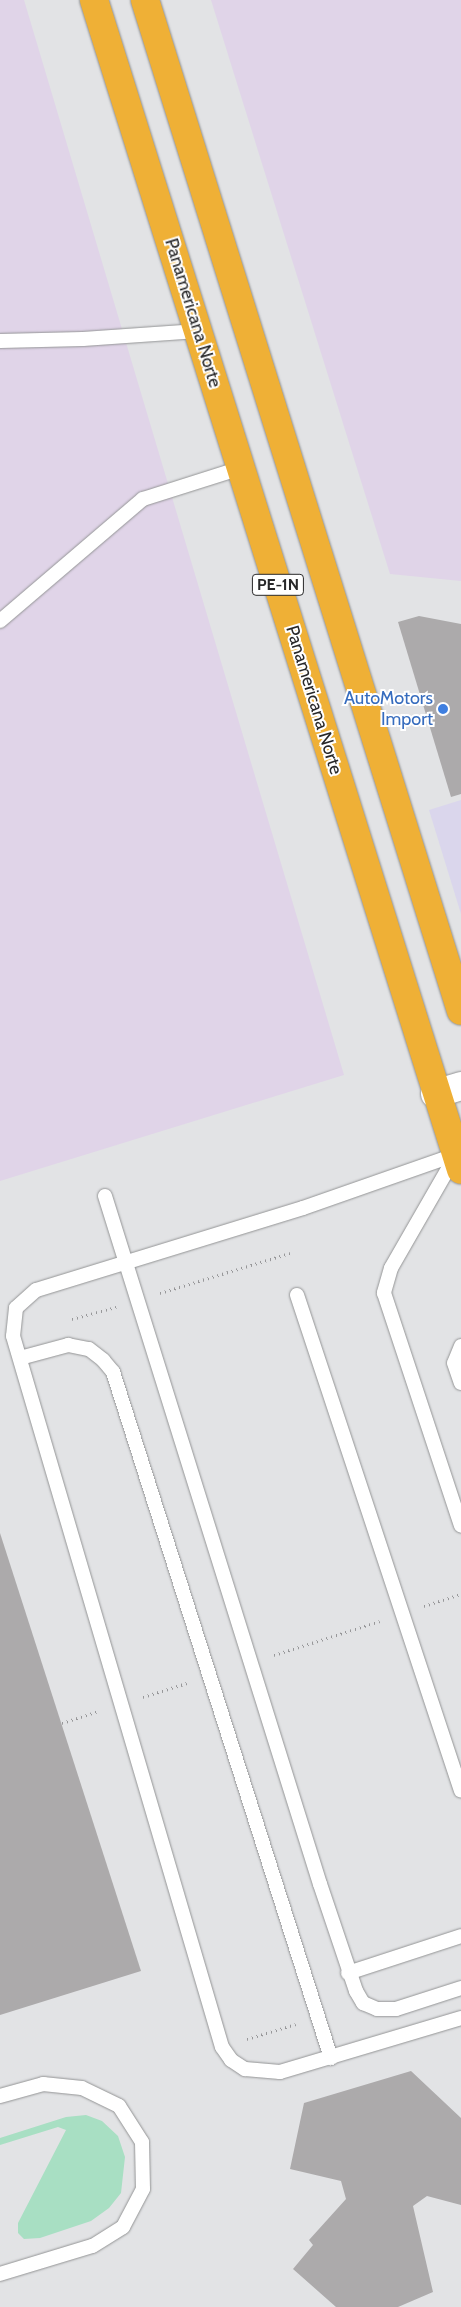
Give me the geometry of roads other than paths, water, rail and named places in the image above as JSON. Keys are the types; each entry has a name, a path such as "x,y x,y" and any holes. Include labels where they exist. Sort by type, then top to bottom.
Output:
{"highway":[{"name":"Panamericana Norte","path":"94,0 436,1094 459,1159"},
{"name":"PE-1N","path":"145,0 461,1012"}],"street":[{"path":"436,1094 461,1086"}],"lane":[{"path":"0,341 83,340 198,331"},
{"path":"0,621 143,499 241,468"},
{"path":"459,1159 36,1290 16,1308 13,1336 222,2047 231,2060 245,2069 261,2072 280,2072 461,2018"},
{"path":"459,1159 391,1268 384,1293 461,1526"},
{"path":"105,1196 348,1973 363,2003 377,2009 396,2008 461,1988"},
{"path":"297,1295 461,1791"},
{"path":"20,1358 68,1345 89,1349 103,1360 113,1372 331,2058"},
{"path":"461,1346 454,1363 461,1383"},
{"path":"348,1973 461,1936"},
{"path":"0,2096 43,2084 82,2088 119,2106 142,2142 143,2189 123,2227 92,2246 0,2274"}],"place":[{"name":"AutoMotors Import","path":"443,709"}]}
